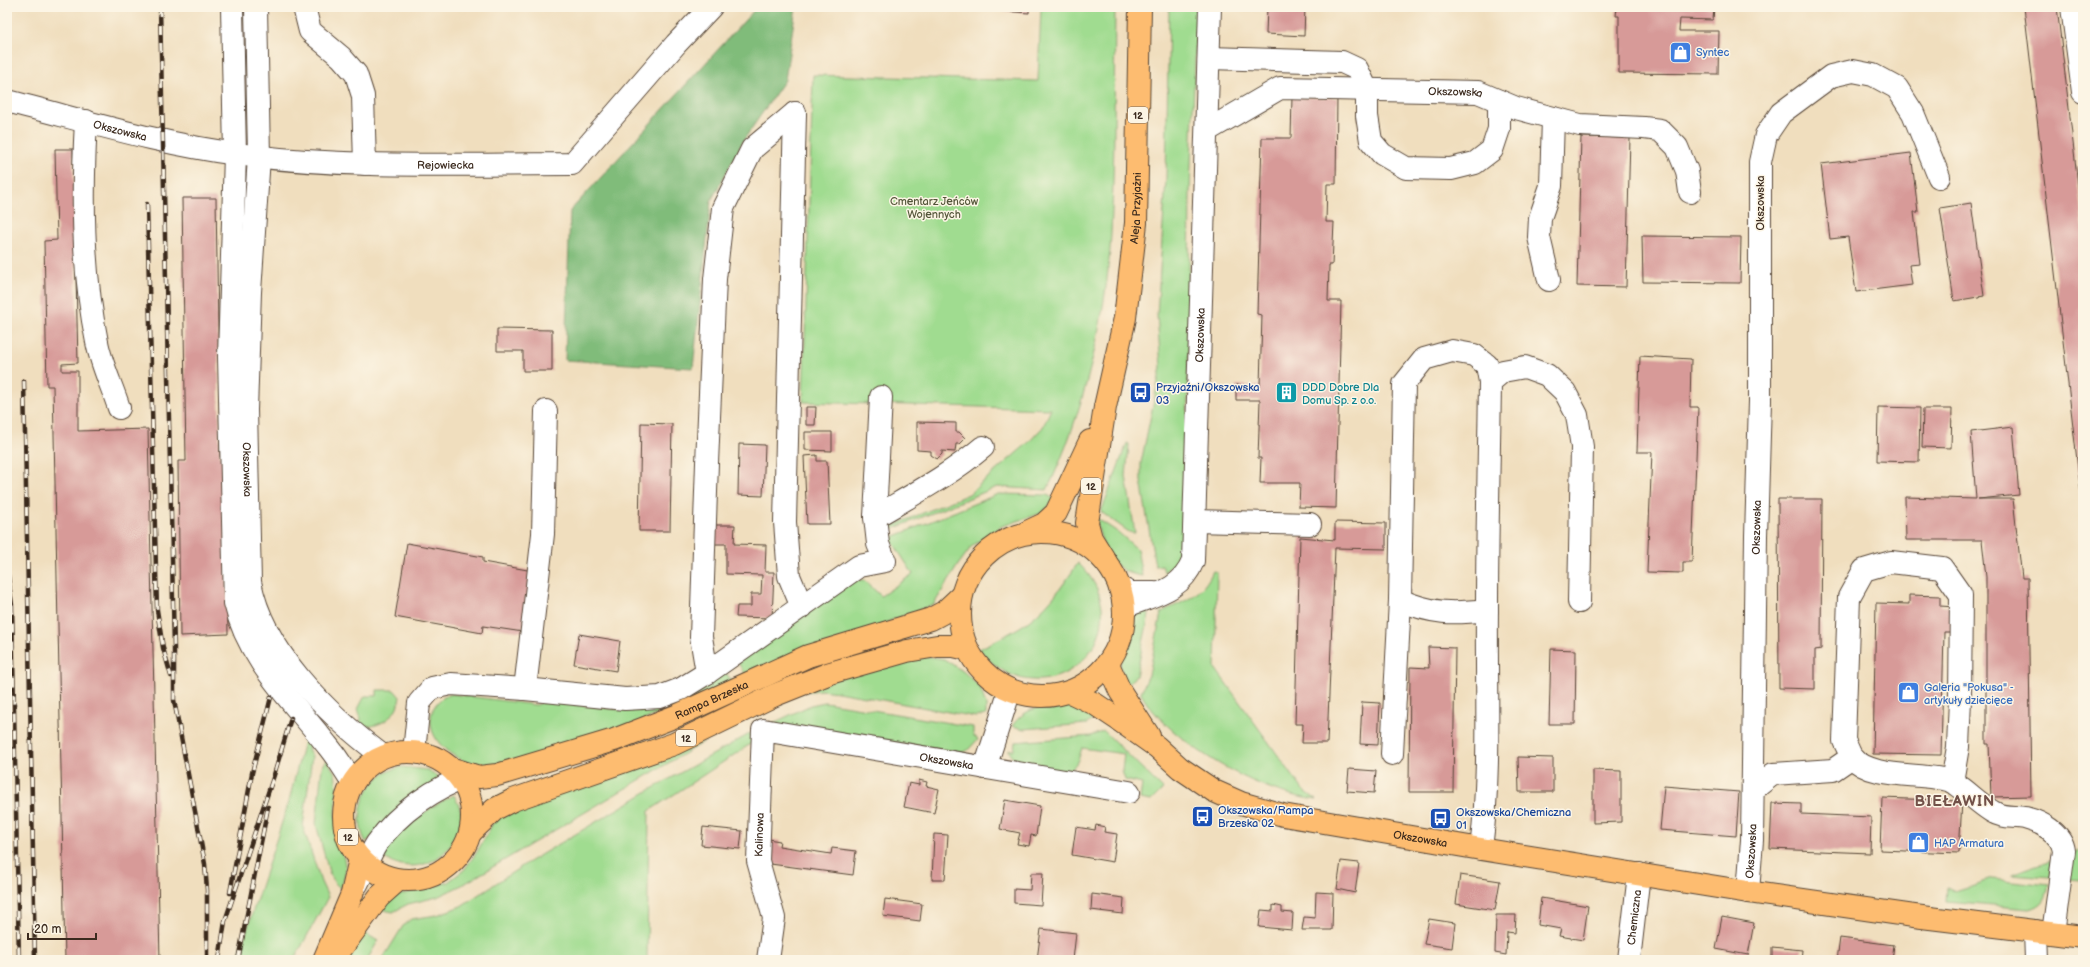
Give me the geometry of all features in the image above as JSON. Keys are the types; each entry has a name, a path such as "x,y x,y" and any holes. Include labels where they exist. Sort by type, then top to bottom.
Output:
{"main road":[{"name":"Aleja Przyjaźni","path":"1106,562 1091,538 1087,523 1105,407 1125,318 1136,223 1140,7"},
{"name":"Aleja Przyjaźni","path":"1025,533 1044,524 1056,513 1076,473 1105,407"},
{"name":"12","path":"1025,533 1055,533 1083,542 1106,562 1122,597 1121,637 1108,664 1091,681 1070,692 1040,697 1010,690 984,674 967,649 960,623 961,596 970,574 984,555 1003,542 1025,533"},
{"name":"Rampa Brzeska","path":"461,774 485,777 497,775 614,740 683,713 808,656 931,619 944,612 961,596"},
{"name":"Rampa Brzeska","path":"471,832 495,809 513,800 674,744 775,695 830,673 907,651 937,646 954,646 967,649"},
{"name":"Okszowska","path":"1108,664 1120,691 1157,747"},
{"name":"Okszowska","path":"1070,692 1095,704 1157,747 1180,768 1214,791 1241,803 1295,818 1748,892 1914,916 2083,937"},
{"name":"12","path":"399,752 414,752 435,757 461,774 471,801 473,813 471,832 461,854 444,870 422,880 398,880 381,875 363,862 349,842 344,822 345,802 353,783 366,767 383,756 399,752"},
{"name":"12","path":"324,960 352,894 363,862"},
{"path":"333,960 379,896 398,880"}],"street":[{"path":"232,7 235,154"},
{"path":"256,7 259,157"},
{"path":"304,7 310,31 341,57 356,74 363,96 365,164"},
{"name":"Rejowiecka","path":"259,157 365,164 572,164 676,44 711,7"},
{"name":"Okszowska","path":"1122,597 1157,593 1172,588 1188,574 1193,561 1208,130 1210,7"},
{"path":"2072,7 2083,92"},
{"path":"1209,58 1342,62 1357,69 1367,90 1367,116 1371,142 1382,154 1406,168 1451,169 1475,163 1492,150 1499,129 1499,101"},
{"name":"Okszowska","path":"1748,892 1752,840 1756,536 1760,401 1760,162 1766,135 1781,113 1831,76 1853,71 1873,75 1897,88 1913,112 1939,178"},
{"name":"Okszowska","path":"1208,130 1280,88 1478,92 1516,108 1580,125 1660,130 1677,148 1687,171 1690,192"},
{"name":"Okszowska","path":"7,101 163,141 259,157 250,292 246,410 250,582 254,601 271,639 300,678 357,737 383,756"},
{"path":"706,667 701,637 707,463 715,279 723,208 752,149 794,113 785,522 789,576 802,607"},
{"path":"1549,280 1539,237 1540,218 1551,186 1553,118"},
{"path":"86,121 84,157 86,259 97,342 119,408"},
{"name":"Okszowska","path":"235,154 229,357 235,602 247,638 262,664 328,745 353,783"},
{"path":"1392,754 1400,600 1404,384 1424,359 1452,351 1474,355 1487,365 1490,382 1487,610 1489,719 1486,806 1481,849"},
{"path":"1490,382 1503,371 1524,367 1547,375 1565,392 1577,415 1582,447 1579,602"},
{"path":"414,752 419,703 432,688 451,684 525,689 581,696 625,699 660,697 681,689 706,667 802,607 859,566 885,562 878,544 875,517 881,397"},
{"path":"525,689 543,534 546,411"},
{"path":"875,517 964,463 983,447"},
{"path":"1195,521 1310,524"},
{"path":"1952,782 1958,747 1961,596 1942,568 1891,562 1864,570 1849,598 1844,741 1852,758 1871,770 1917,775 1952,782 1996,814 2026,818 2051,830 2063,843 2061,881 2036,960"},
{"path":"1400,600 1421,609 1460,613 1487,610"},
{"path":"985,768 1010,690"},
{"name":"Okszowska","path":"763,730 1129,792"},
{"name":"Kalinowa","path":"763,730 758,861 774,918 768,960"},
{"path":"1753,790 1773,774 1833,770 1852,758"},
{"path":"363,862 377,843 403,815 424,798 461,774"},
{"name":"Chemiczna","path":"1629,960 1639,874"}],"green space":[{"path":"757,7 796,7 785,80 745,138 711,201 693,368 565,360 570,211"},
{"name":"Cmentarz Jeńców Wojennych","path":"1041,7 1115,7 1113,177 1109,265 1098,331 1082,398 1072,431 1047,490 997,487 885,532 882,530 969,494 1028,443 1043,427 1051,409 803,402 813,75 1038,81"},
{"path":"1169,7 1197,7 1190,191 1186,537 1180,560 1164,572 1162,565 1155,566 1141,480 1141,463 1161,367 1157,315 1166,179"},
{"path":"1127,443 1129,444 1126,476 1135,533 1129,532 1101,512"},
{"path":"998,494 1047,495 1055,499 1042,513 1002,526 972,546 958,565 934,604 746,676 737,661 850,580 864,580 881,596 913,574 890,538"},
{"path":"1095,517 1119,533 1137,549 1142,576 1121,569 1114,563 1104,547"},
{"path":"1078,563 1097,589 1102,616 1096,642 1081,662 1059,676 1033,680 1005,672 979,649 1029,621 1059,590"},
{"path":"1213,571 1217,572 1215,668 1303,790 1317,800 1274,790 1230,770 1209,757 1171,729 1151,709 1142,695 1141,692 1149,675 1161,613 1194,596 1204,586"},
{"path":"1147,608 1149,615 1136,676 1126,685 1120,665 1134,617"},
{"path":"925,656 944,659 964,672 980,687 986,705 986,715 976,717 838,692 821,690 805,692 856,671"},
{"path":"724,670 733,683 583,745 481,768 448,752 440,744 432,730 431,715 434,708 444,697 452,694 536,705 548,701 620,710 641,711 662,707"},
{"path":"377,690 394,690 400,697 395,710 391,716 380,723 373,726 359,726 361,719 358,709 365,696 377,696"},
{"path":"825,702 973,727 973,735 978,739 968,750 961,753 771,724 811,705"},
{"path":"1068,704 1085,707 1097,716 1087,724 1024,729 1012,726 1024,714 1037,708"},
{"path":"1104,731 1163,789 1151,801 1140,799 1142,784 1125,780 1122,771 1124,754 1082,748 1077,762 1073,767 1067,770 1057,770 1034,768 1022,765 1011,756 1009,750 1014,750 1015,742 1091,736"},
{"path":"753,732 752,743 649,811 647,960 382,960 403,926 411,919 437,915 461,906 527,863 648,791"},
{"path":"305,737 310,742 308,749 312,756 303,827 321,882 328,897 294,960 237,960 289,801"},
{"path":"707,740 464,884 437,897 408,904 393,912 379,909 392,897 448,882 464,870 477,852 494,821 519,805"},
{"path":"327,760 335,773 337,788 335,814 346,869 341,889 335,883 329,872 316,824 322,767"},
{"path":"402,767 428,770 441,779 366,842 360,825 361,807 364,798 373,783 382,775 390,770"},
{"path":"454,795 459,805 461,821 456,836 450,846 442,854 433,861 413,866 392,862 381,856 396,837 413,821"},
{"path":"2083,850 2082,881 2067,880 2071,854"},
{"path":"2052,860 2050,877 2011,874"},
{"path":"1993,879 2049,885 2044,901 2038,906 2030,909 1946,902 1947,887 1955,891"},
{"path":"363,932 378,941 367,960 346,960"}],"building":[{"path":"947,7 1029,7 1029,13"},
{"path":"1267,7 1305,7 1304,36 1266,34"},
{"path":"1617,7 1714,7 1713,20 1680,19 1679,31 1719,31 1718,74 1619,73 1619,16 1616,16"},
{"path":"2024,7 2057,7 2083,228 2083,512"},
{"path":"1292,97 1337,98 1336,184 1327,184 1326,222 1334,222 1332,265 1329,265 1328,301 1341,301 1336,508 1299,507 1300,483 1260,483 1261,458 1258,458 1260,400 1236,400 1236,385 1260,386 1262,315 1257,314 1262,138 1291,138"},
{"path":"1581,137 1630,138 1626,287 1577,286"},
{"path":"55,149 73,149 78,363 62,364 62,371 78,371 78,431 148,429 160,960 65,960 53,386 47,386 44,241 57,240"},
{"path":"1911,153 1918,212 1914,212 1920,264 1909,265 1912,285 1856,292 1848,237 1830,239 1821,164"},
{"path":"182,198 216,198 220,457 225,458 228,634 180,636 178,461 186,461"},
{"path":"1971,203 1984,296 1954,301 1940,208"},
{"path":"1642,236 1741,237 1740,283 1643,282"},
{"path":"497,329 552,330 552,371 523,371 523,351 497,351"},
{"path":"1640,356 1691,359 1690,407 1698,407 1692,562 1683,562 1683,573 1647,572 1652,452 1637,452"},
{"path":"806,407 816,407 815,425 806,425"},
{"path":"1878,407 1920,408 1919,462 1877,461"},
{"path":"1923,409 1952,409 1951,448 1922,447"},
{"path":"917,422 956,423 956,432 959,432 965,438 959,444 956,444 955,452 942,451 942,454 937,459 931,455 931,451 917,450"},
{"path":"641,423 672,424 670,531 639,531"},
{"path":"2013,427 2019,495 1978,499 2013,499 2022,578 2028,578 2031,796 1991,797 1989,744 1986,744 1986,577 1982,540 1906,540 1905,497 1976,499 1971,432"},
{"path":"805,432 832,432 832,451 805,450"},
{"path":"739,444 765,445 763,496 738,495"},
{"path":"817,455 817,461 827,461 830,524 807,524 804,456"},
{"path":"1778,499 1822,499 1821,649 1815,650 1815,689 1779,688"},
{"path":"1335,522 1386,523 1386,549 1335,548 1327,743 1302,743 1303,724 1295,724 1300,537 1335,540"},
{"path":"713,525 735,525 734,544 766,545 765,572 774,572 772,618 736,617 737,606 751,606 751,594 761,594 762,575 726,574 726,544 713,544"},
{"path":"407,543 483,557 483,562 533,571 523,632 483,626 482,633 395,617"},
{"name":"Galeria \"Pokusa\" - artykuły dziecięce","path":"1909,595 1940,596 1940,606 1955,607 1955,632 1944,632 1941,755 1873,754 1876,603 1909,604"},
{"path":"579,634 620,641 616,671 574,664"},
{"path":"1428,647 1455,648 1453,792 1409,792 1410,667 1429,668"},
{"path":"1551,649 1576,650 1575,724 1549,724"},
{"path":"1362,702 1380,703 1378,745 1360,744"},
{"path":"1518,757 1553,758 1553,792 1519,792"},
{"path":"1349,769 1376,771 1374,793 1347,791"},
{"path":"1593,770 1621,771 1621,822 1593,823"},
{"path":"919,780 927,782 926,786 939,789 934,813 904,807 909,783 919,785"},
{"path":"1664,786 1739,792 1736,836 1660,830"},
{"path":"1882,798 1962,801 1959,853 1880,850"},
{"path":"1005,800 1040,806 1036,836 1031,835 1029,846 1017,844 1020,833 1000,829"},
{"path":"1772,803 1801,804 1801,814 1871,817 1870,853 1770,849"},
{"path":"1096,825 1105,827 1104,832 1117,834 1113,862 1072,855 1076,827 1095,830"},
{"path":"703,827 742,831 740,849 701,845"},
{"path":"934,834 948,835 945,880 932,880"},
{"path":"768,839 780,841 779,846 831,854 832,848 856,851 853,875 763,863"},
{"path":"1341,861 1359,863 1355,893 1337,889"},
{"path":"1031,873 1043,873 1041,905 1014,903 1014,889 1030,890"},
{"path":"1460,875 1500,881 1495,910 1456,904"},
{"path":"1316,892 1333,893 1332,930 1302,930 1304,917 1315,918"},
{"path":"1092,894 1124,898 1123,914 1091,910"},
{"path":"1541,898 1588,906 1583,940 1559,936 1561,929 1538,925"},
{"path":"885,899 922,904 920,921 883,916"},
{"path":"1273,905 1282,907 1282,912 1293,913 1292,930 1259,927 1261,910 1273,911"},
{"path":"1496,915 1516,915 1515,933 1507,932 1506,955 1495,953"},
{"path":"1722,917 1754,923 1748,955 1716,949"},
{"path":"1429,919 1455,923 1452,948 1424,944"},
{"path":"1041,929 1076,933 1073,960 1037,960"},
{"path":"1840,938 1894,945 1892,960 1837,960"},
{"path":"1772,947 1802,950 1801,960 1772,960"}],"railway":[{"path":"160,7 174,700 205,864 207,890 207,960"},
{"path":"147,204 157,610 163,648 171,676"},
{"path":"24,381 35,960"},
{"path":"7,569 12,605 19,960"},
{"path":"230,893 252,773 271,697"},
{"path":"219,960 225,921 274,775 291,718"},
{"path":"238,960 268,807"}],"place":[{"name":"Syntec","path":"1680,52"},
{"name":"Przyjaźni/Okszowska 03","path":"1141,393"},
{"name":"DDD Dobre Dla Domu Sp. z o.o.","path":"1287,393"},
{"name":"Galeria \"Pokusa\" - artykuły dziecięce","path":"1909,693"},
{"name":"Okszowska/Rampa Brzeska 02","path":"1202,816"},
{"name":"Okszowska/Chemiczna 01","path":"1440,818"},
{"name":"HAP Armatura","path":"1919,843"}],"district":[{"name":"BIEŁAWIN","path":"1955,801"}]}
